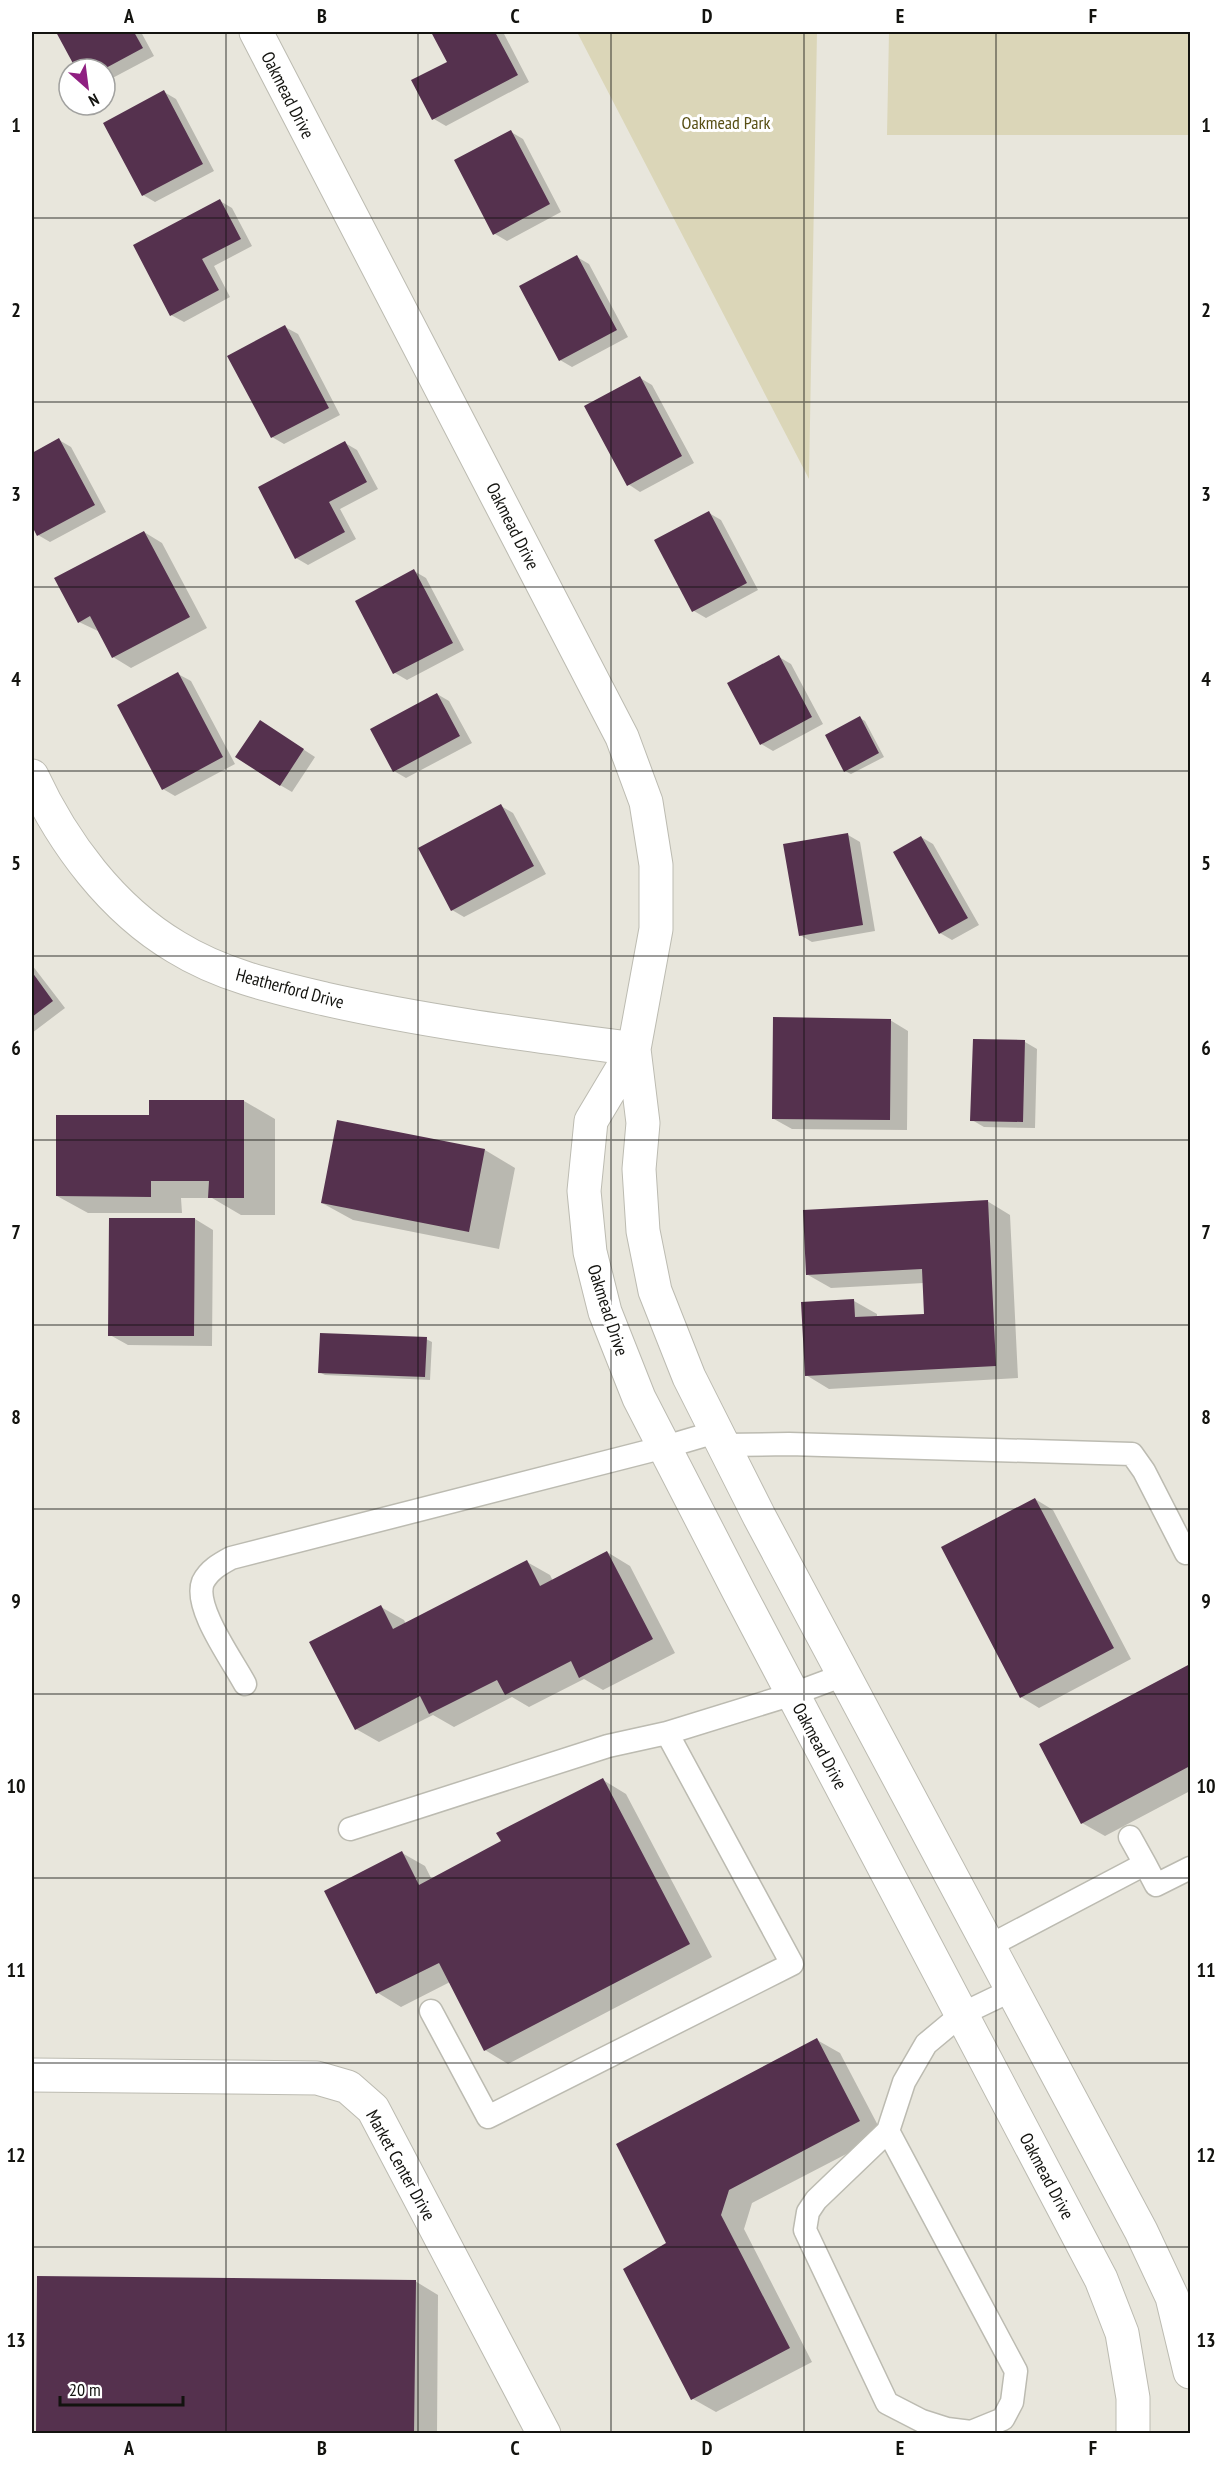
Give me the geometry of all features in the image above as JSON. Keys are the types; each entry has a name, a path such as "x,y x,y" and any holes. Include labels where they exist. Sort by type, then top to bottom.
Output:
{"street":[{"name":"Oakmead Drive","path":"255,32 622,737 646,802 656,865 656,929 634,1049 643,1123 639,1169 643,1231 653,1281 689,1377 1012,1990 1142,2231 1181,2294 1191,2372"},
{"name":"Heatherford Drive","path":"32,776 47,810 83,862 126,909 176,948 218,968 279,988 372,1009 465,1027 634,1049"},
{"name":"Oakmead Drive","path":"634,1049 591,1121 584,1191 590,1252 605,1312 639,1398 1101,2279 1122,2333 1133,2398 1133,2433"},
{"name":"Market Center Drive","path":"32,2075 317,2078 348,2087 373,2109 544,2433"}],"lane":[{"path":"245,1684 205,1612 200,1594 204,1581 214,1568 231,1558 665,1448 720,1438 789,1444 1131,1454 1144,1471 1186,1553"},
{"path":"350,1828 608,1746 667,1733 793,1694 844,1675"},
{"path":"431,2012 488,2117 792,1964 667,1733"},
{"path":"1131,1838 1156,1886 1191,1868"},
{"path":"989,1946 1144,1864"},
{"path":"888,2131 1016,2371 1012,2402 1003,2419 971,2432 947,2429 922,2421 887,2403 805,2230 808,2212 816,2200 888,2131 904,2082 926,2044 962,2014 1012,1990"}],"green space":[{"name":"Oakmead Park","path":"577,32 817,32 809,479"},
{"path":"889,32 1190,32 1190,135 887,135"}],"building":[{"path":"56,32 134,32 143,48 117,62 117,57 70,57"},
{"path":"431,32 495,32 518,75 432,120 411,80 447,62"},
{"path":"164,90 203,164 142,196 103,123"},
{"path":"511,130 550,204 493,235 454,160"},
{"path":"220,199 241,239 202,259 219,290 170,316 133,245"},
{"path":"577,255 617,330 559,361 519,286"},
{"path":"285,325 329,408 271,438 227,356"},
{"path":"640,376 682,456 627,486 584,406"},
{"path":"59,438 95,505 37,536 32,526 32,453"},
{"path":"345,441 367,482 329,502 345,532 295,559 258,487"},
{"path":"709,511 747,583 692,612 654,540"},
{"path":"144,531 190,617 112,658 90,616 78,623 54,578"},
{"path":"414,569 453,643 393,674 355,601"},
{"path":"779,655 812,717 760,745 727,683"},
{"path":"178,672 223,757 162,790 117,705"},
{"path":"437,693 460,736 393,772 370,729"},
{"path":"860,716 879,753 844,772 825,735"},
{"path":"260,720 304,749 280,786 235,757"},
{"path":"501,804 534,866 451,911 418,848"},
{"path":"848,833 863,925 799,936 783,844"},
{"path":"921,836 968,918 939,934 893,852"},
{"path":"32,972 53,1001 32,1017"},
{"path":"773,1017 891,1019 890,1120 772,1119"},
{"path":"973,1039 1025,1040 1023,1122 970,1121"},
{"path":"149,1100 244,1100 244,1198 208,1198 209,1181 151,1181 151,1197 56,1196 56,1115 149,1115"},
{"path":"337,1120 485,1149 469,1232 321,1203"},
{"path":"988,1200 996,1366 805,1376 801,1302 854,1299 855,1317 924,1314 922,1269 806,1275 803,1210"},
{"path":"109,1218 195,1218 194,1336 108,1336"},
{"path":"320,1333 427,1337 425,1377 318,1373"},
{"path":"1035,1498 1114,1648 1020,1698 941,1547"},
{"path":"607,1551 653,1639 579,1678 571,1661 505,1695 497,1680 429,1714 420,1696 355,1730 309,1642 381,1605 393,1629 527,1560 540,1586"},
{"path":"1190,1664 1190,1766 1081,1824 1039,1744"},
{"path":"603,1778 690,1944 484,2051 439,1963 376,1994 324,1891 402,1851 419,1885 501,1841 496,1833"},
{"path":"817,2038 860,2121 729,2190 721,2215 790,2348 691,2400 623,2269 666,2243 616,2144"},
{"path":"37,2276 416,2280 414,2434 36,2434"}]}
